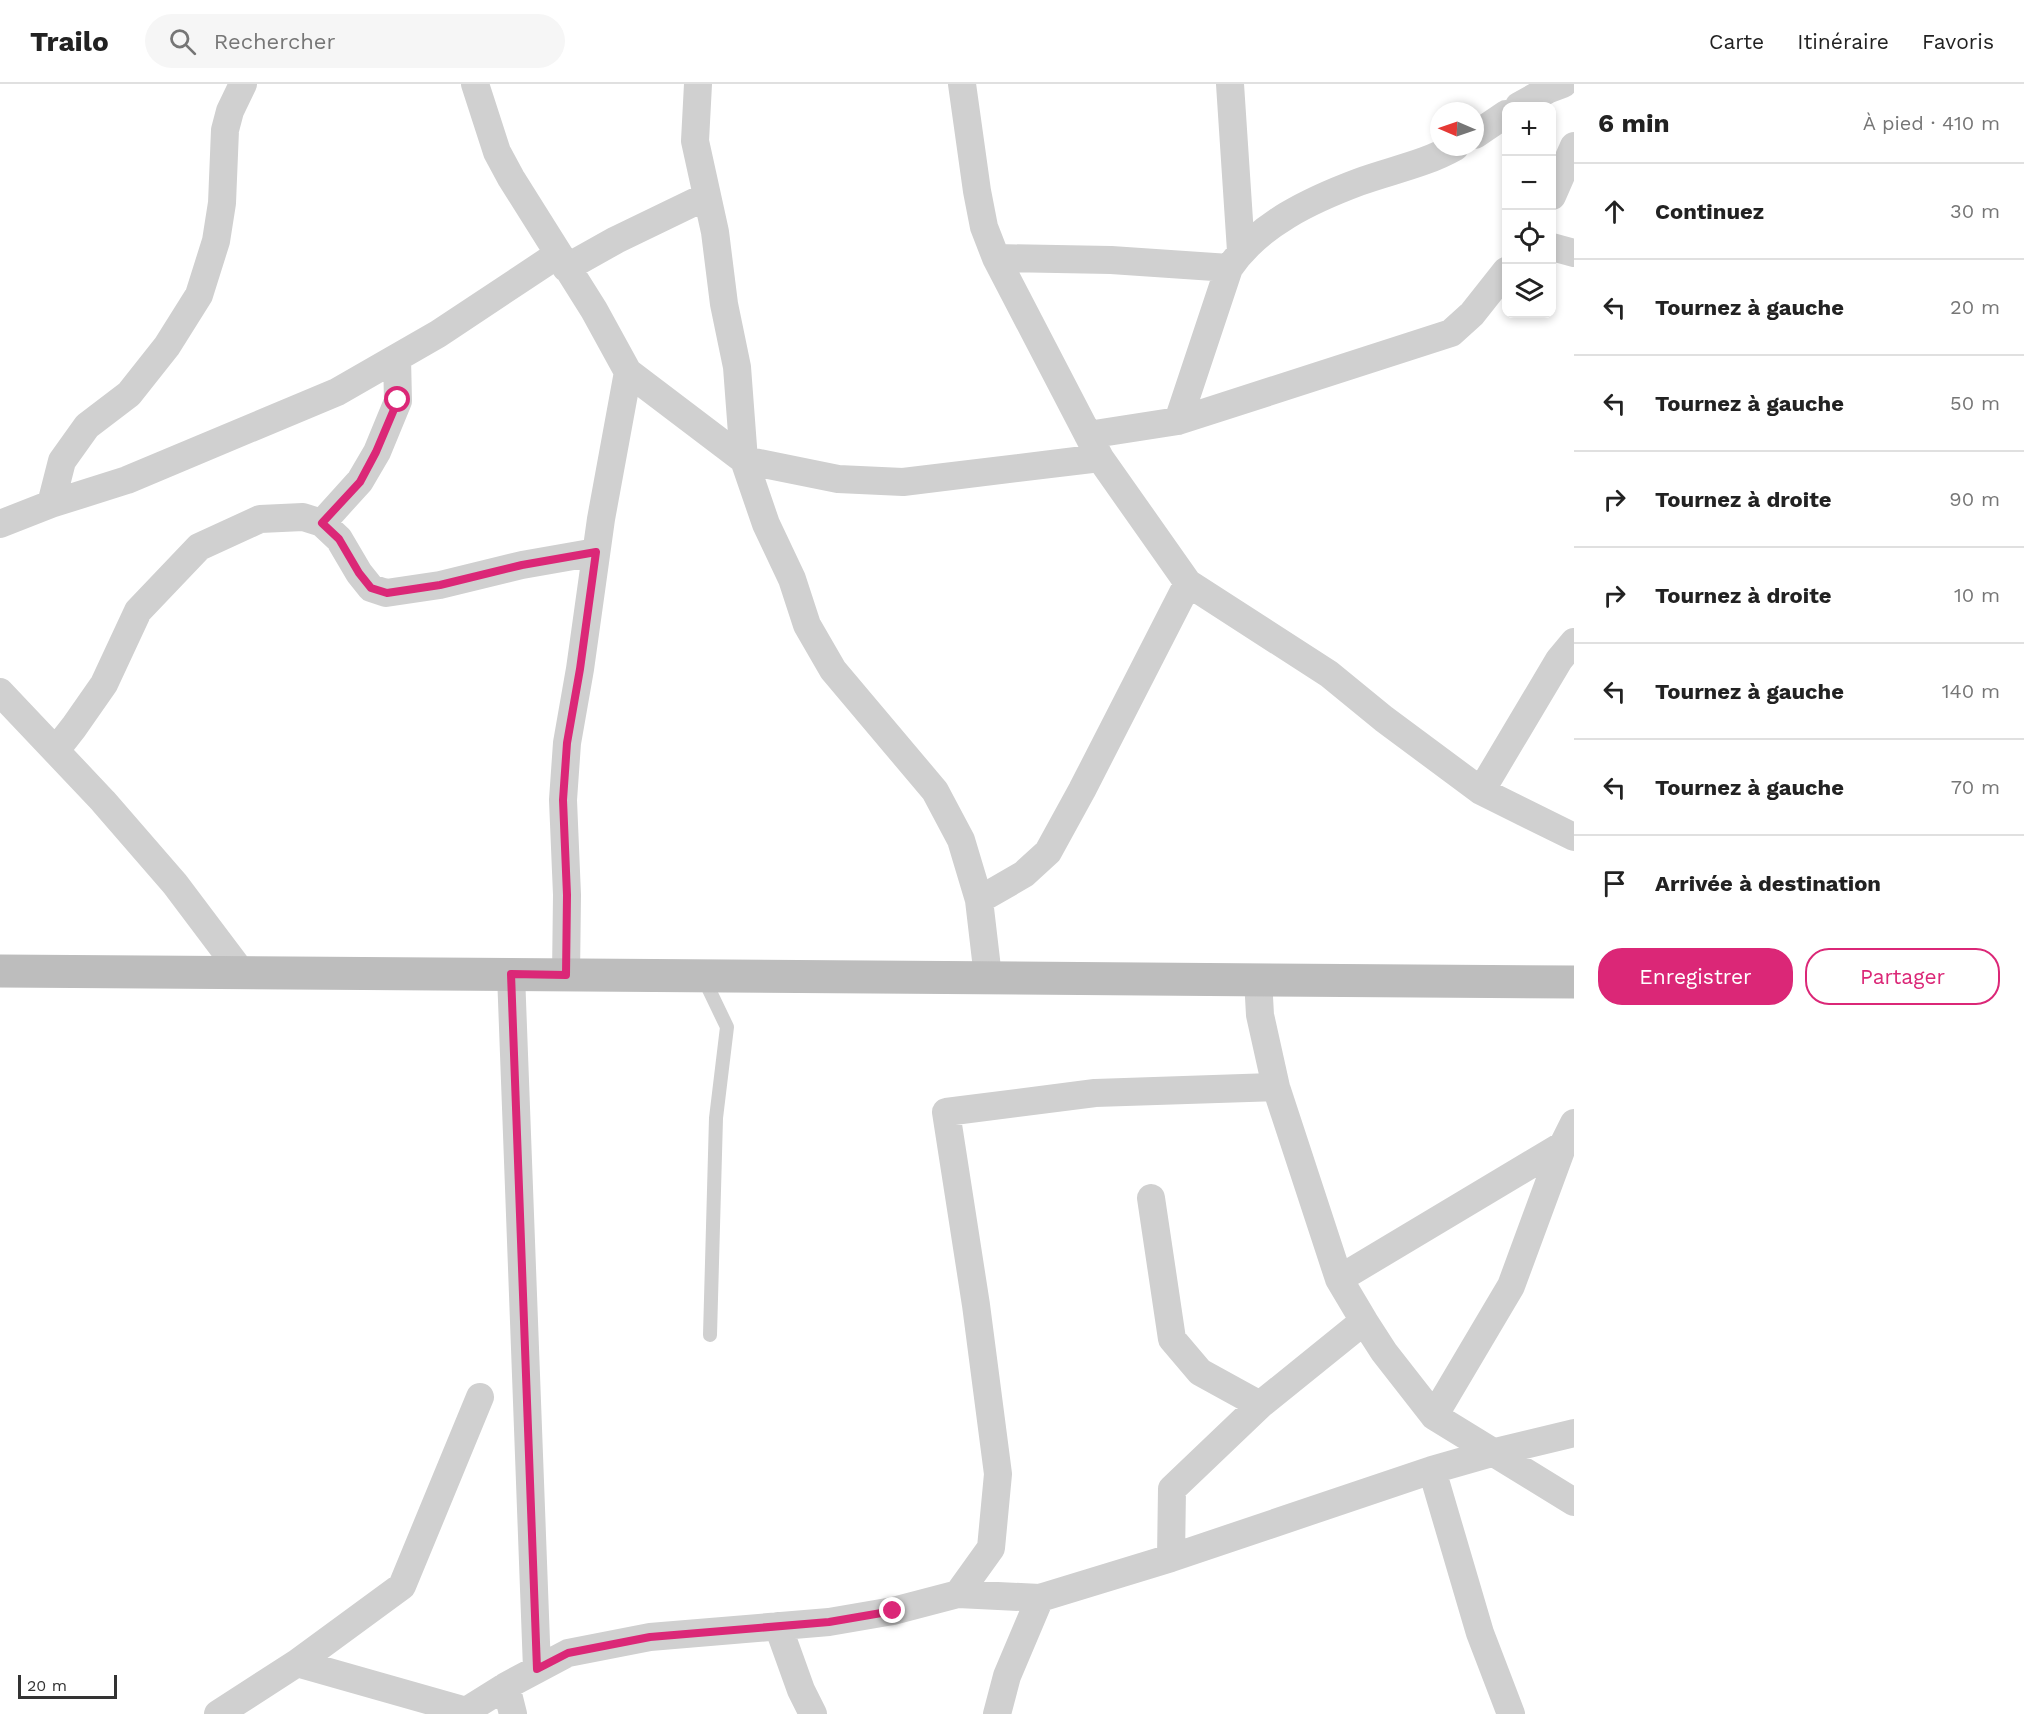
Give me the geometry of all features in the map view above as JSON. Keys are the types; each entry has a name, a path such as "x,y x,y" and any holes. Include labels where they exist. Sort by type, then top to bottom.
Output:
{"street":[{"path":"51,504 62,461 87,426 129,394 166,346 199,295 216,241 222,203 225,130 230,111 243,84"},
{"path":"475,84 497,152 562,262 594,310 628,372 744,460 838,479 903,482 1094,447 1451,333 1472,314 1502,276"},
{"path":"698,84 695,141 715,232 724,304 738,368 744,460 766,524 792,579 807,625 833,670 935,791 961,840 979,900 988,977"},
{"path":"962,84 984,227 996,258 1094,447 1188,583 1329,674 1384,719 1480,791 1574,837"},
{"path":"1178,421 1235,259 1230,84"},
{"path":"1526,102 1563,84"},
{"path":"1484,129 1502,117"},
{"path":"1556,185 1574,146"},
{"path":"996,258 1235,259 1280,220 1294,212 1359,182 1437,156"},
{"path":"0,524 51,504 127,480 337,392 562,262 616,240 707,196"},
{"path":"1556,248 1574,253"},
{"path":"322,523 360,482 376,452 398,400 397,358"},
{"path":"566,975 567,895 563,800 567,743 596,552 628,372"},
{"path":"56,750 75,727 104,684 138,611 199,547 260,519 303,517 322,523 339,539 359,573 371,588 387,593 440,585 522,565 596,552"},
{"path":"979,900 1024,874 1048,852 1188,583"},
{"path":"1480,791 1559,660 1574,642"},
{"path":"0,692 56,750 175,884 242,973"},
{"path":"0,971 1574,982"},
{"path":"511,974 537,1669"},
{"path":"1257,979 1260,1015 1276,1087 1339,1279 1364,1321 1384,1352 1434,1416 1574,1502"},
{"path":"958,1594 992,1548 998,1474 976,1305 946,1112 1095,1093 1276,1087"},
{"path":"1339,1279 1569,1134"},
{"path":"1434,1416 1511,1287 1569,1134"},
{"path":"1151,1198 1172,1339 1200,1372 1260,1405"},
{"path":"1171,1558 1172,1489 1260,1405 1364,1321"},
{"path":"218,1714 297,1663 402,1586 480,1397"},
{"path":"297,1663 466,1713 506,1686 568,1653 650,1637 829,1622 893,1611 958,1594 1040,1598 1171,1558 1432,1470 1574,1433"},
{"path":"1432,1470 1480,1633 1511,1714"},
{"path":"997,1714 1007,1676 1040,1598"},
{"path":"778,1626 801,1690 813,1714"},
{"path":"506,1686 513,1714"}],"lane":[{"path":"702,976 727,1028 716,1118 710,1335"}],"route":[{"path":"398,400 376,452 360,482 322,523 339,539 359,573 371,588 387,593 440,585 522,565 596,552 567,743 563,800 567,895 566,975 511,974 537,1669 568,1653 650,1637 829,1622 893,1611"}]}
